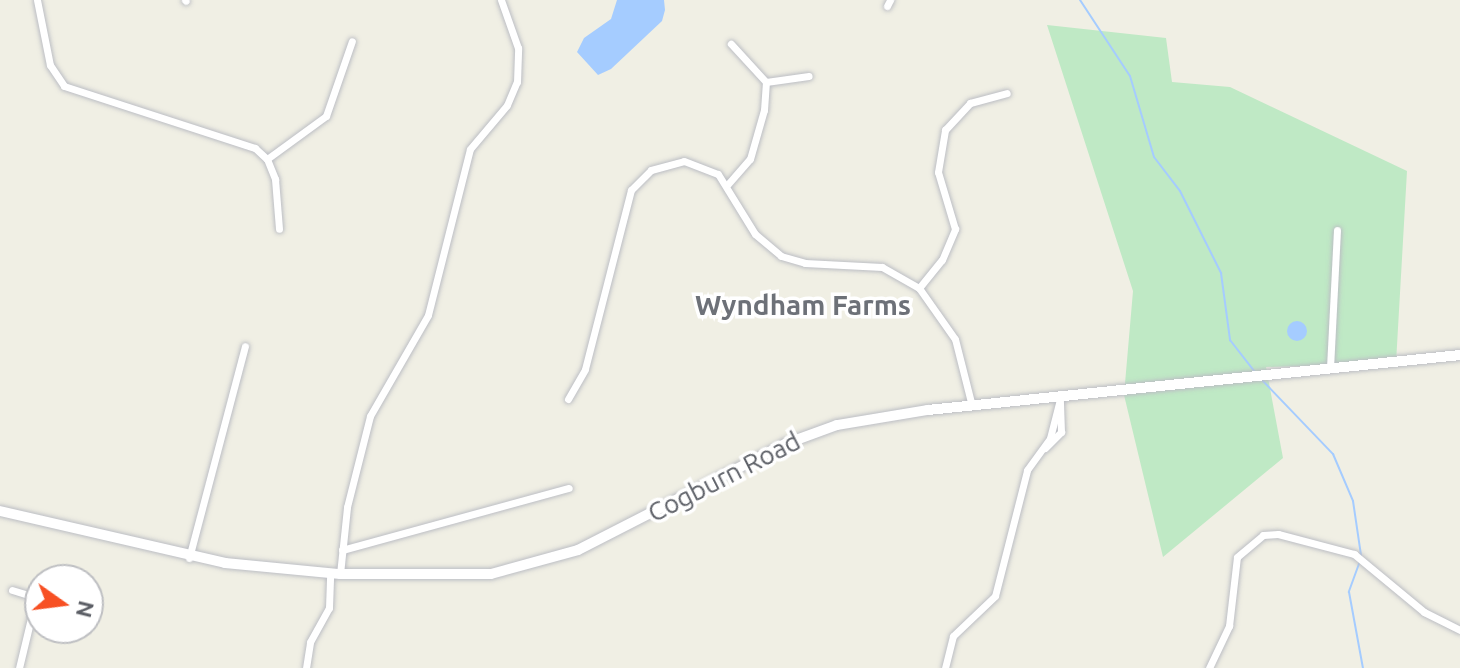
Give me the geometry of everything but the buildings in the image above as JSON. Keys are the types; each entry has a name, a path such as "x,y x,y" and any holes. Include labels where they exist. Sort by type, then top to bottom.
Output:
{"street":[{"path":"37,0 50,65 71,91 239,141 267,159 275,179 279,229"},
{"path":"306,668 310,642 329,608 370,416 428,315 470,149 507,105 517,82 518,48 501,0"},
{"path":"267,159 326,116 352,41"},
{"path":"731,44 766,82"},
{"path":"766,82 809,76"},
{"path":"728,184 750,159 766,82"},
{"path":"919,288 942,260 955,229 938,172 945,130 970,103 1007,93"},
{"path":"568,399 585,369 601,291 623,237 632,187 651,170 684,161 709,167 728,184 755,234 781,256 805,263 882,267 919,288 955,339 972,406"},
{"path":"1330,368 1337,230"},
{"path":"189,558 245,346"},
{"name":"Cogburn Road","path":"3,514 189,558 335,573 477,576 524,567 578,550 814,432 860,420 1460,355"},
{"path":"945,668 953,636 995,596 1027,470 1061,432 1059,398"},
{"path":"342,550 569,488"},
{"path":"1209,668 1229,626 1237,557 1263,535 1278,534 1354,554 1424,612 1460,630"},
{"path":"12,590 24,594"},
{"path":"19,668 26,644"}],"green space":[{"path":"1047,25 1166,38 1172,82 1230,87 1407,171 1396,363 1266,367 1283,458 1163,557 1124,395 1133,291"}],"water":[{"path":"617,0 664,0 665,10 662,21 611,69 598,75 577,52 584,38 611,19"},
{"path":"1297,321 1304,324 1307,331 1304,338 1297,341 1290,338 1287,331 1290,324"}],"waterway":[{"path":"1080,0 1130,76 1154,157 1180,191 1221,273 1230,340 1255,372"},
{"path":"1262,380 1333,454 1353,501 1361,555"},
{"path":"1360,561 1349,592 1363,668"}],"district":[{"name":"Wyndham Farms","path":"803,305"}]}
